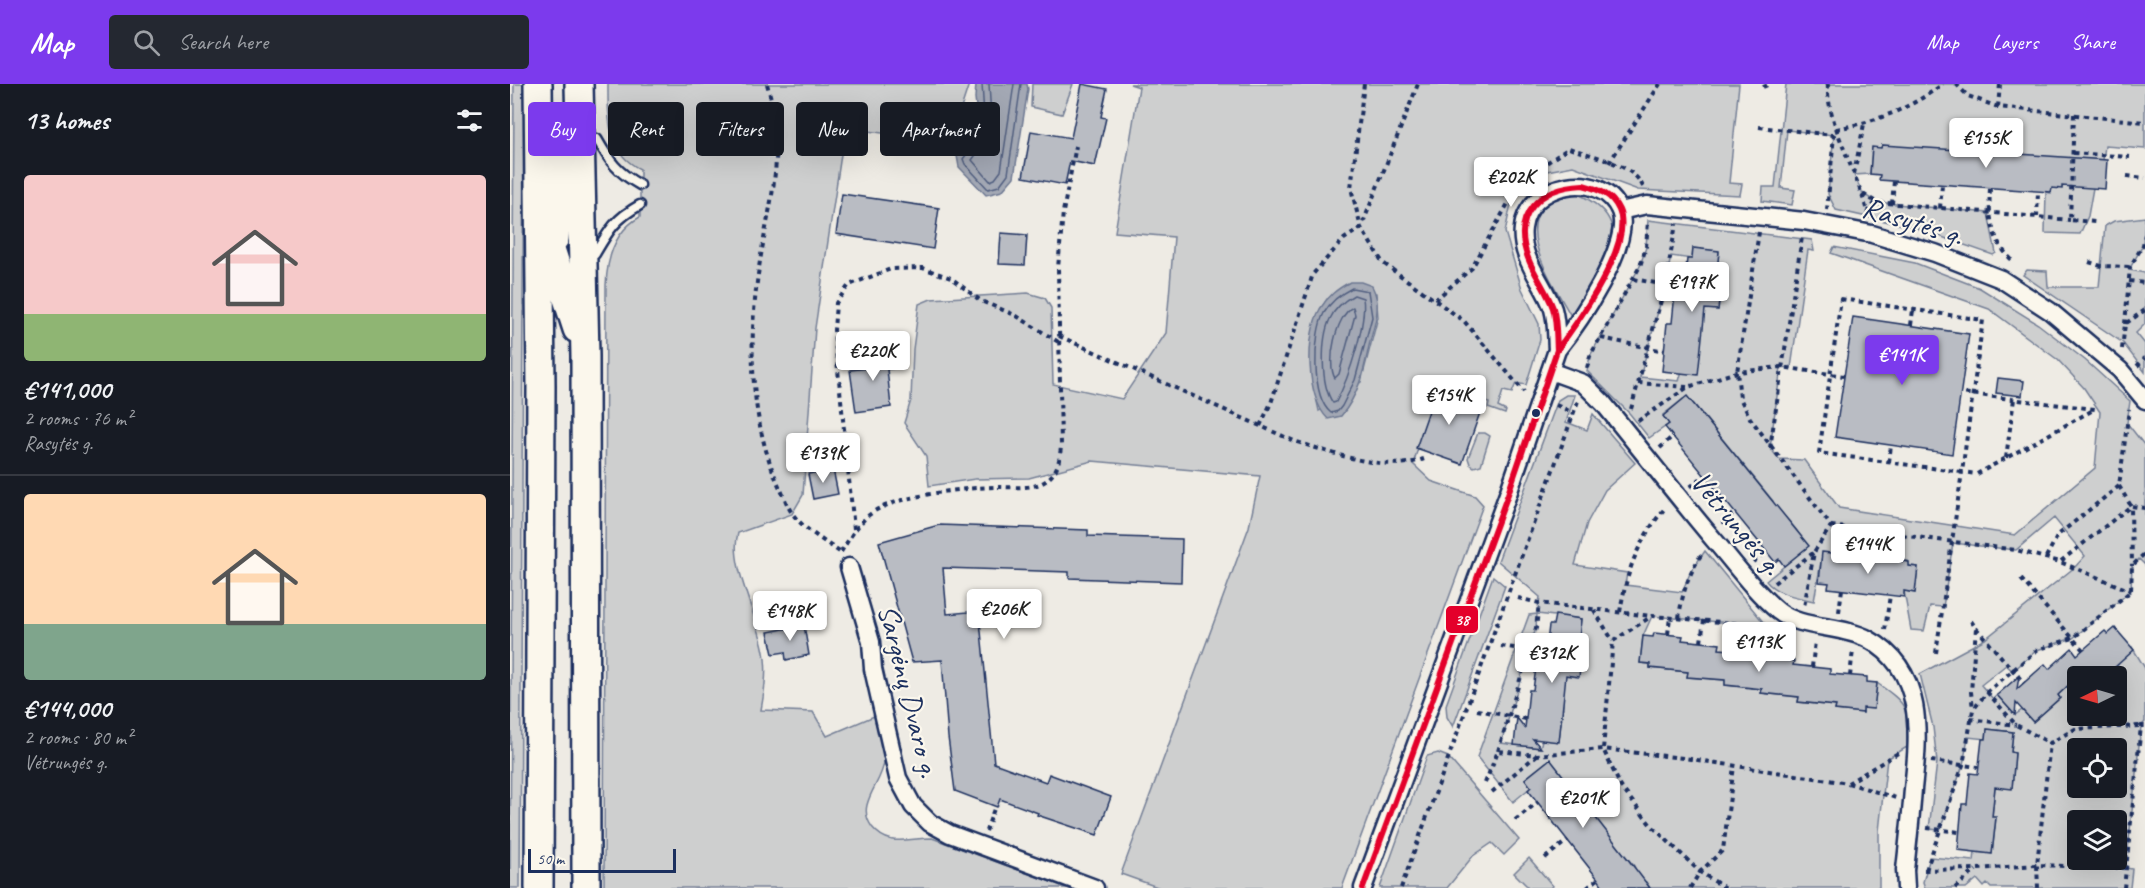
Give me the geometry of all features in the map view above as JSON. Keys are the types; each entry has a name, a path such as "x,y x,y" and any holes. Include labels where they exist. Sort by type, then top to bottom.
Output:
{"highway":[{"path":"538,84 541,386 538,888"},
{"path":"541,386 569,84"},
{"path":"579,84 585,356 586,888"},
{"path":"585,356 595,254 597,84"},
{"path":"540,216 585,356"}],"street":[{"path":"1363,888 1508,494 1557,350 1576,326 1606,274 1617,246 1622,228 1620,212 1607,195 1587,186 1565,185 1536,200 1527,213 1523,229 1525,246 1552,308 1557,350"},
{"name":"Rasytės g.","path":"1620,212 1647,205 1804,221 1872,234 1935,254 2001,279 2050,311 2120,370 2145,400"},
{"name":"Vėtrungės g.","path":"1550,371 1583,383 1625,430 1759,594 1781,613 1800,620 1855,633 1882,648 1899,667 1909,685 1916,708 1918,741 1905,870 1906,888"},
{"name":"Sargėnų Dvaro g.","path":"845,560 871,642 875,678 902,787 913,806 930,823 950,834 1095,888"}],"lane":[{"path":"597,140 610,163 625,176 640,184"},
{"path":"595,254 610,227 623,215 640,205"}],"path":[{"path":"766,84 775,111 777,161 773,199 761,257 752,367 759,422 774,474 792,514 845,560 854,530 834,330 836,303 849,285 891,269 923,268 951,278 981,301 1015,315 1060,344"},
{"path":"1364,84 1351,188 1361,228 1383,263 1464,321 1523,391"},
{"path":"1260,426 1271,403 1313,274 1344,239 1361,228 1418,84"},
{"path":"1609,163 1660,84"},
{"path":"1763,87 1770,84"},
{"path":"1828,84 1827,95 1854,175 1863,194 1872,234"},
{"path":"1827,225 1834,135 1838,129 1875,122 1920,100 1942,84"},
{"path":"1956,84 1968,96 1998,107 2145,122"},
{"path":"1998,107 2000,84"},
{"path":"2070,220 2074,114"},
{"path":"1854,175 1864,124"},
{"path":"1759,127 1834,135"},
{"path":"854,530 870,513 919,496 975,487 1030,487 1048,480 1059,464 1061,446 1058,268 1063,212 1076,146"},
{"path":"1401,888 1583,383 1590,356 1633,279 1646,247 1647,205 1642,183 1628,170 1569,148 1536,170 1515,190 1472,268 1435,300"},
{"path":"2073,153 2130,157"},
{"path":"2127,176 2145,178"},
{"path":"1892,204 1894,181"},
{"path":"1940,208 1942,185"},
{"path":"1990,189 1989,213 2000,250 2013,261"},
{"path":"2037,217 2038,192"},
{"path":"1863,194 1876,202 1892,204 2095,222"},
{"path":"1867,213 1876,202"},
{"path":"1625,430 1665,286 1679,209"},
{"path":"1761,216 1737,372 1740,398 1770,448 1831,526 2016,550 2060,562 2131,591"},
{"path":"1770,448 1804,221"},
{"path":"2120,370 2130,267 2144,246 2145,234"},
{"path":"2089,262 2101,266 2130,267"},
{"path":"1633,279 1684,288"},
{"path":"2129,281 2145,283"},
{"path":"1936,653 1952,543 1962,472 1973,394 1983,320 1841,299 1819,453 1889,462 1962,472 1977,474 2095,409 1973,394 1961,393"},
{"path":"1911,325 1913,310"},
{"path":"2125,324 2145,310"},
{"path":"1059,336 1305,444 1395,465 1410,464 1424,459"},
{"path":"1601,338 1664,351"},
{"path":"1625,430 1688,387 1737,372 1781,367 1844,376"},
{"path":"1638,383 1688,387"},
{"path":"1926,870 1963,765 1973,710 1987,692 2037,650 2073,638 2131,591 2131,506 2119,486 2132,384"},
{"path":"2006,458 2014,399"},
{"path":"1889,462 1891,445"},
{"path":"2046,558 2058,536 2119,486"},
{"path":"1620,612 1627,573 1638,547 1654,521 1679,497"},
{"path":"2060,562 2131,506 2145,508"},
{"path":"1759,594 1814,552 1831,526"},
{"path":"1679,618 1682,592 1691,571 1703,553 1716,542"},
{"path":"1800,620 1814,552"},
{"path":"2132,566 2145,553"},
{"path":"2021,579 2083,650"},
{"path":"1837,629 1842,589"},
{"path":"1882,648 1890,595"},
{"path":"1518,598 1539,603 1741,624 1764,623 1781,613"},
{"path":"1485,783 1498,751 1536,627 1539,603"},
{"path":"1594,609 1613,641 1604,749 1622,787 1650,824 1700,872 1725,888"},
{"path":"1775,659 1781,613"},
{"path":"1613,641 1652,616"},
{"path":"1668,634 1670,617"},
{"path":"1701,642 1704,620"},
{"path":"1971,621 2024,684"},
{"path":"1738,651 1741,624"},
{"path":"1812,667 1817,624"},
{"path":"1973,710 1971,692 1976,628"},
{"path":"1850,676 1855,633"},
{"path":"1501,645 1528,652 1546,653"},
{"path":"1987,692 2016,725"},
{"path":"1477,710 1526,719"},
{"path":"1970,719 2016,725 2050,743"},
{"path":"2050,743 2075,729 2143,726 2127,860"},
{"path":"1848,783 1918,741"},
{"path":"2038,888 2037,865 2050,743"},
{"path":"1498,751 1537,755 1604,749 1848,783 1912,803"},
{"path":"1492,792 1537,755"},
{"path":"1916,760 1978,767"},
{"path":"1690,888 1700,872 1724,850 1734,766"},
{"path":"1515,820 1538,802"},
{"path":"980,845 994,806"},
{"path":"1909,826 1959,832"},
{"path":"1545,858 1568,840"},
{"path":"1905,870 2067,866"},
{"path":"1955,888 1977,869"},
{"path":"2124,888 2126,870"},
{"path":"1587,888 1598,879"}],"shaded area":[{"path":"514,84 524,84 520,888 510,888"},
{"path":"608,84 969,84 963,102 880,102 880,133 868,131 868,102 796,102 796,156 841,156 815,328 803,495 792,514 738,533 736,546 741,578 763,644 765,678 761,710 813,712 827,736 874,716 884,762 866,811 869,822 878,834 892,840 932,838 1067,888 604,888 606,285 608,265 618,238 631,223 640,217 640,169 624,156 684,156 684,102 608,102"},
{"path":"1032,84 1073,84 1062,114 1031,107"},
{"path":"1130,84 1739,84 1729,183 1742,184 1740,195 1638,190 1573,166 1547,171 1523,186 1512,199 1505,232 1522,289 1539,324 1540,340 1526,385 1516,383 1512,393 1503,391 1498,407 1506,411 1505,414 1488,408 1489,403 1437,389 1413,464 1431,481 1475,496 1483,505 1342,888 1160,888 1121,874 1249,527 1260,476 1092,461 1029,478 975,479 929,486 926,456 904,423 911,400 913,349 919,304 931,299 1028,293 1045,298 1051,308 1053,384 1122,399 1166,333 1174,237 1115,232 1139,87","holes":["1376,293 1378,317 1361,382 1319,411 1313,382 1312,339 1320,312 1327,299"]},
{"path":"1786,84 2145,84 2145,149 2105,146 2103,160 2081,159 2093,188 2088,216 2080,234 2045,233 2046,192 2051,193 2052,188 2062,188 2064,163 1882,145 1881,148 1872,148 1870,174 1854,175 1863,194 1876,202 1988,213 1996,253 1993,255 1916,228 1836,210 1828,194 1834,135 1787,130 1781,188 1795,190 1792,205 1762,201 1763,187 1775,187"},
{"path":"1578,194 1602,209 1611,224 1612,234 1605,258 1571,316 1539,255 1535,238 1535,222 1542,209 1555,198"},
{"path":"2145,217 2143,245 2129,270 2145,273 2145,324 2136,333 2145,344 2145,372 2123,343 2023,275 2027,270 2047,271 2048,287 2099,287 2105,226 2114,221"},
{"path":"1648,220 1812,240 1814,251 1808,250 1791,368 1781,367 1770,448 1779,459 1804,460 1839,508 2015,535 2095,468 2100,412 2084,388 2058,360 1989,309 1831,253 1834,247 1915,263 1980,288 2038,324 2085,360 2130,401 2127,423 2145,446 2145,565 2139,559 2132,566 2131,591 2073,638 2037,650 2013,671 2006,665 1981,685 1993,699 1997,695 2015,715 2022,710 2033,722 2060,698 2058,695 2067,687 2067,726 2127,726 2127,666 2117,666 2116,662 2132,647 2145,668 2145,722 2141,726 2127,859 2127,810 2067,810 2067,870 2132,869 2130,888 1991,888 1987,884 1984,887 1977,879 1966,888 1925,888 1923,882 1930,857 1974,861 1975,852 1992,854 1996,818 1992,817 1995,787 2012,788 2015,753 2011,752 2013,732 1987,729 1986,739 1968,737 1963,765 1940,830 1929,829 1937,762 1933,727 1920,674 1985,639 2075,567 2085,556 2054,518 2016,550 1953,543 1943,607 1930,606 1924,631 1911,630 1904,591 1915,592 1918,567 1909,566 1908,561 1881,558 1880,563 1860,556 1832,553 1831,557 1822,556 1814,601 1788,595 1771,586 1766,581 1805,549 1803,542 1792,524 1770,505 1773,501 1694,404 1683,399 1663,415 1669,424 1649,438 1630,414 1587,371 1590,356 1640,266 1646,247","holes":["1693,248 1719,252 1717,272 1722,273 1718,310 1701,308 1679,381 1640,377 1671,256 1692,259"]},
{"path":"1566,395 1575,395 1566,422 1587,430 1593,414 1635,463 1605,490 1587,523 1575,565 1627,573 1625,585 1682,592 1691,571 1705,551 1764,623 1754,625 1652,616 1643,636 1640,663 1650,664 1650,668 1688,672 1687,677 1725,680 1725,685 1762,689 1761,693 1799,697 1798,702 1836,706 1835,710 1863,713 1863,708 1874,709 1877,683 1901,703 1906,715 1907,747 1887,759 1879,831 1879,888 1650,888 1646,882 1642,885 1634,866 1546,762 1525,779 1531,787 1513,802 1477,757 1529,615 1537,614 1540,597 1498,561 1558,400","holes":["1537,614 1581,619 1579,639 1583,640 1578,677 1562,675 1563,705 1559,741 1542,740 1540,748 1501,743 1536,628"]},
{"path":"1478,433 1490,436 1481,465 1474,467 1468,458"},
{"path":"1493,576 1505,586 1453,727 1447,717 1446,705"},
{"path":"1438,753 1448,757 1519,840 1504,855 1492,843 1473,856 1447,888 1380,888 1427,756"},
{"path":"1529,858 1553,886 1551,888 1529,888 1514,873"}],"water":[{"path":"976,84 1027,84 1014,177 1002,191 986,195 959,167 957,156 1000,156 1000,102 976,102"},
{"path":"1350,282 1361,282 1372,286 1377,301 1376,316 1365,365 1356,392 1341,416 1328,419 1315,397 1312,382 1310,350 1312,334 1315,320 1323,304 1333,293"}],"building":[{"path":"1082,84 1107,89 1101,117 1106,118 1095,166 1070,161 1065,185 1023,177 1031,131 1071,138"},
{"path":"1882,145 2107,160 2105,189 2062,186 2062,189 2052,188 2051,192 1879,180 1880,175 1870,174 1872,147 1881,148"},
{"path":"842,194 939,208 933,249 836,234"},
{"path":"1001,233 1027,235 1025,265 999,264"},
{"path":"1693,248 1719,251 1717,272 1722,272 1718,310 1705,309 1698,375 1662,371 1667,323 1672,323 1675,293 1683,294 1687,259 1692,259"},
{"path":"1853,317 1969,334 1952,454 1835,437"},
{"path":"893,351 896,368 887,369 891,407 856,412 850,370 868,368 866,354"},
{"path":"1998,378 2024,381 2022,396 1996,393"},
{"path":"1437,388 1483,404 1462,464 1416,448"},
{"path":"1687,396 1809,546 1784,566 1779,559 1775,562 1665,427 1669,424 1663,416"},
{"path":"833,469 838,494 813,499 808,474"},
{"path":"939,525 1088,530 1088,536 1182,539 1181,582 1069,578 1069,572 943,568 947,614 979,611 994,763 1046,782 1049,774 1111,797 1097,835 1037,815 1038,813 1000,799 997,807 955,791 942,660 912,662 879,542"},
{"path":"1822,552 1909,562 1909,566 1918,567 1915,593 1904,591 1904,597 1828,588 1829,583 1819,582"},
{"path":"1555,615 1581,619 1579,639 1583,640 1579,677 1566,675 1559,742 1533,739 1541,748 1514,745 1517,718 1525,728 1529,690 1533,690 1537,660 1545,661 1549,625 1553,625"},
{"path":"804,625 809,655 786,660 785,652 773,654 768,632"},
{"path":"2115,628 2134,650 2116,666 2067,666 2067,686 2058,695 2060,698 2033,722 2016,703 2015,715 1997,695 2019,676 2017,689 2045,664 2049,669 2072,648 2077,655 2105,631 2108,634"},
{"path":"1654,633 1683,636 1682,640 1720,644 1719,649 1757,652 1757,657 1794,661 1793,665 1830,669 1830,674 1867,677 1867,682 1877,683 1874,709 1863,708 1863,713 1835,710 1836,706 1798,702 1799,697 1761,693 1762,689 1725,685 1725,680 1687,677 1688,672 1650,668 1650,664 1640,663 1643,636 1653,637"},
{"path":"1987,729 2013,732 2011,752 2015,753 2012,789 1995,787 1992,817 1996,817 1992,854 1958,850 1962,804 1967,804 1970,773 1978,774 1982,739 1986,739"},
{"path":"1550,759 1650,888 1604,888 1528,790 1531,787 1525,779"}],"transit line":[{"name":"38","path":"1583,185 1599,190 1613,200 1619,210 1621,225 1618,242 1601,283 1557,350 1553,308 1528,258 1523,228 1533,206 1542,197 1554,191 1583,185"},
{"name":"38","path":"1363,888 1508,494 1557,350"}]}
